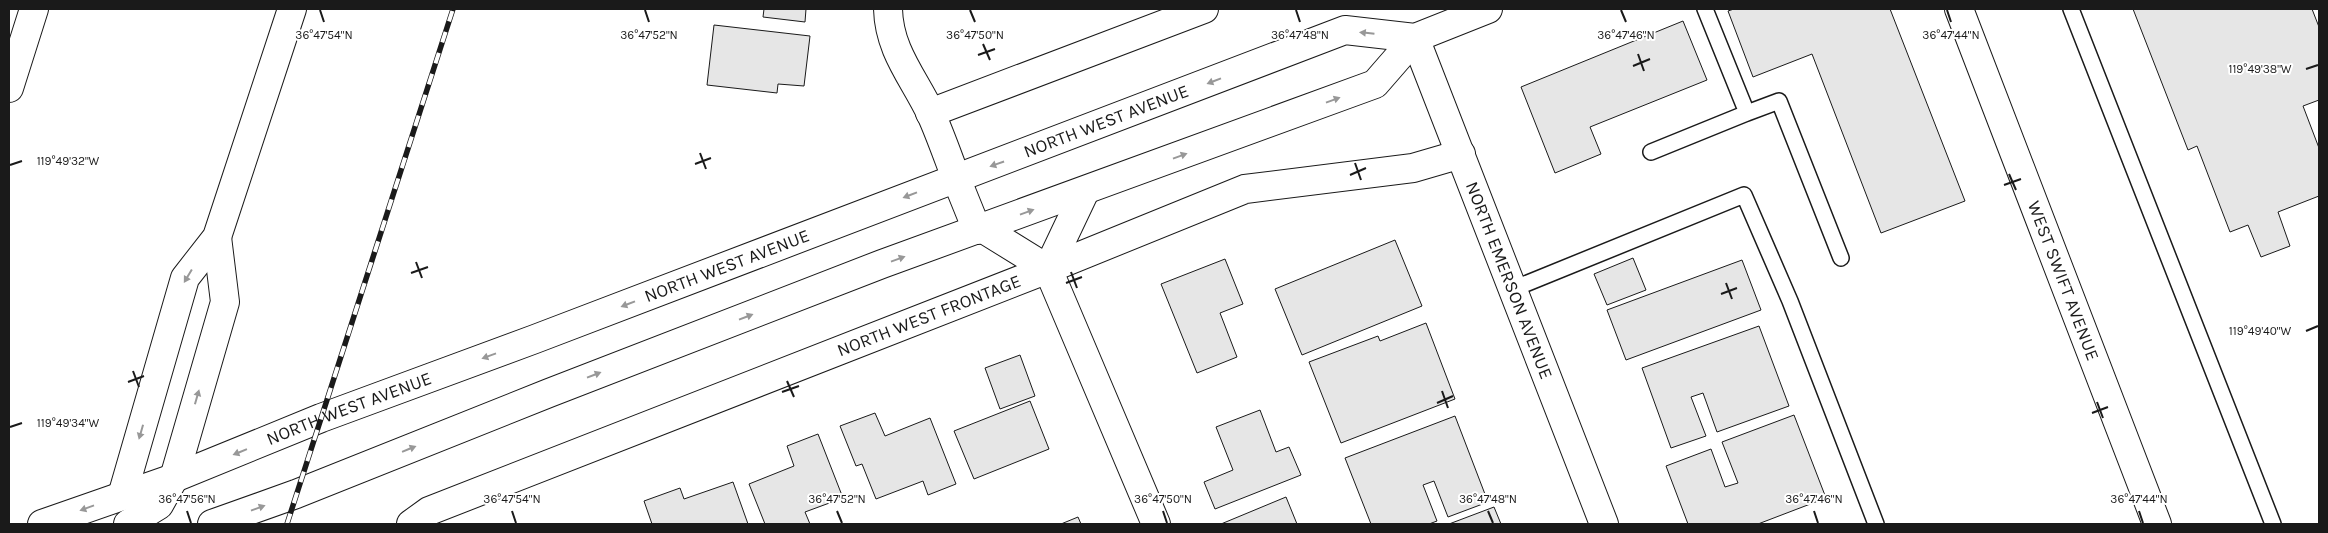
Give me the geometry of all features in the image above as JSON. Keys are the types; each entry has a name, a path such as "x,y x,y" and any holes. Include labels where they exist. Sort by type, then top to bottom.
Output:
{"street":[{"path":"9,88 34,9"},
{"path":"122,496 185,278 217,238 292,9"},
{"path":"888,9 889,27 907,73 930,113 979,229 1048,269 1156,524"},
{"path":"930,113 1204,9"},
{"name":"NORTH WEST AVENUE","path":"212,524 296,494 540,396 845,278 1375,84 1415,38 1488,9"},
{"name":"WEST SWIFT AVENUE","path":"1959,9 2157,524"},
{"name":"NORTH WEST AVENUE","path":"42,524 174,478 321,418 535,339 1345,30 1415,38"},
{"name":"NORTH EMERSON AVENUE","path":"1415,38 1604,524"},
{"name":"NORTH WEST FRONTAGE","path":"411,524 430,511 1048,269 1246,189 1413,168 1461,154"},
{"path":"1048,269 1085,191"},
{"path":"128,524 159,506 174,478 225,302 217,238"}],"lane":[{"path":"1705,9 1747,113"},
{"path":"2071,9 2273,524"},
{"path":"1651,152 1778,101 1841,258"},
{"path":"1513,289 1744,195 1790,301 1876,524"}],"building":[{"path":"764,9 806,9 805,22 763,17"},
{"path":"1734,9 1890,9 1965,201 1881,233 1812,54 1753,77 1728,11"},
{"path":"2133,9 2312,9 2319,27 2319,100 2303,106 2319,148 2319,196 2278,212 2290,246 2261,257 2248,225 2230,232 2197,146 2188,150"},
{"path":"1683,21 1707,80 1590,127 1601,154 1555,173 1521,87"},
{"path":"714,25 810,36 804,86 778,84 777,93 707,85"},
{"path":"1395,240 1422,306 1302,355 1275,289"},
{"path":"1633,258 1646,290 1607,305 1594,274"},
{"path":"1225,259 1243,304 1220,313 1237,357 1197,373 1161,284"},
{"path":"1742,260 1761,310 1626,360 1607,310"},
{"path":"1426,323 1455,399 1341,443 1309,362 1378,336 1380,341"},
{"path":"1759,326 1789,406 1717,432 1703,393 1691,397 1706,436 1671,448 1642,368"},
{"path":"1020,355 1035,396 1000,409 985,368"},
{"path":"1030,401 1049,449 974,479 954,431"},
{"path":"1260,410 1276,452 1289,447 1301,475 1215,509 1204,482 1233,470 1216,427"},
{"path":"875,413 885,436 930,418 956,484 928,495 923,481 876,499 862,464 856,466 840,426"},
{"path":"1794,415 1826,498 1758,524 1688,524 1666,466 1711,449 1725,487 1738,483 1722,442"},
{"path":"1455,416 1488,502 1448,517 1434,481 1423,485 1437,521 1429,524 1371,524 1345,458"},
{"path":"818,434 843,498 805,512 810,524 765,524 749,484 794,466 787,446"},
{"path":"733,482 748,524 652,524 644,501 680,488 684,499"},
{"path":"1286,497 1297,524 1221,524"},
{"path":"1494,507 1501,524 1449,524"},
{"path":"1078,517 1081,524 1061,524"}],"railway":[{"path":"287,524 453,9"}]}
